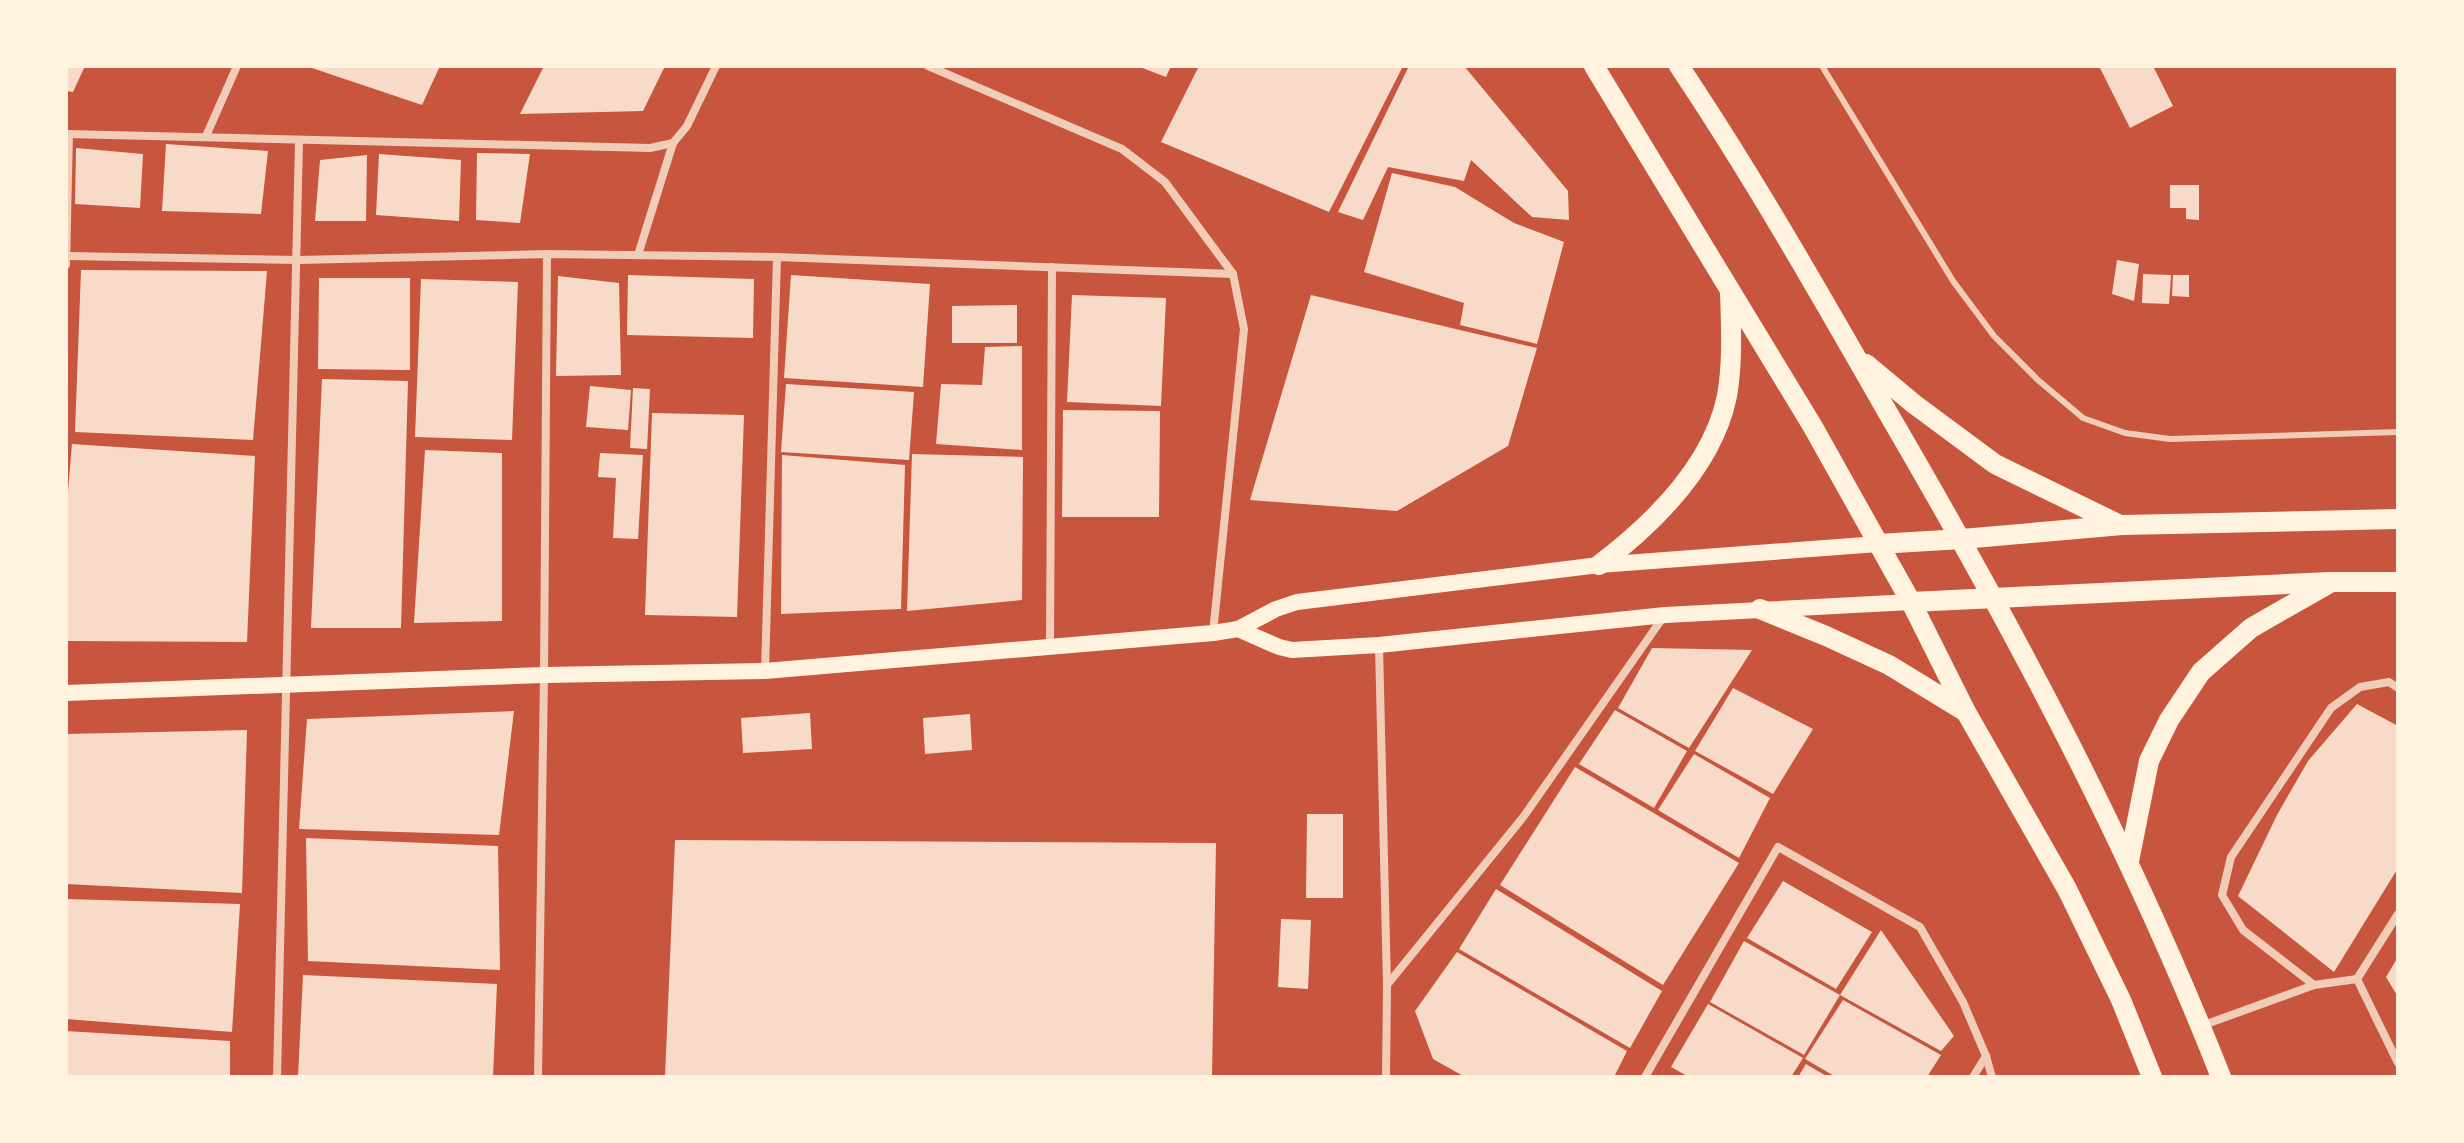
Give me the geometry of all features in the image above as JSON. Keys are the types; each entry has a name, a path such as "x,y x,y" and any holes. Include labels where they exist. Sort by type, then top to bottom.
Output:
{"main road":[{"path":"1594,66 1813,427 1911,602 1966,712 2067,889 2121,1000 2152,1077"},
{"path":"1679,66 1725,135 1857,357 1994,598 2129,861 2182,977 2221,1077"},
{"path":"1599,565 1637,536 1677,492 1707,452 1727,396 1730,287"},
{"path":"1857,357 1995,464 2122,525"},
{"path":"66,693 544,675 765,671 1213,633 1238,629 1297,602 1599,565 2122,525 2398,519"},
{"path":"1238,629 1292,650 1379,645 1665,615 1760,609 2330,582 2398,582"},
{"path":"2129,861 2149,761 2169,720 2201,672 2251,628 2330,582"},
{"path":"1760,609 1889,665 1966,712"}],"street":[{"path":"206,136 237,66"},
{"path":"638,255 673,143 687,126 716,66"},
{"path":"928,66 1122,149 1165,182 1233,274 1244,329 1213,633"},
{"path":"66,265 67,134 650,148 673,143"},
{"path":"277,1077 299,141"},
{"path":"66,256 298,260 547,254 777,257 1233,274"},
{"path":"538,1077 547,254"},
{"path":"765,671 777,257"},
{"path":"1050,648 1052,267"},
{"path":"1387,985 1524,816 1665,615"},
{"path":"1379,645 1387,985 1386,1077"},
{"path":"2314,985 2243,930 2222,895 2231,857 2331,708 2360,687 2389,682 2398,688"},
{"path":"1645,1077 1778,847 1920,927 1963,1002 1992,1077"},
{"path":"2201,1026 2314,985 2357,979 2398,914"},
{"path":"2357,979 2398,1063"},
{"path":"1973,1077 1986,1056"}],"lane":[{"path":"1822,66 1953,281 1994,336 2038,380 2083,418 2125,433 2170,439 2398,432"}],"building":[{"path":"66,66 85,66 73,92 66,91"},
{"path":"306,66 440,66 422,105"},
{"path":"544,66 665,66 643,111 520,114"},
{"path":"1137,66 1171,66 1166,77"},
{"path":"1199,66 1403,66 1329,212 1161,142"},
{"path":"1409,66 1464,66 1568,191 1569,220 1532,217 1471,160 1464,181 1388,167 1363,220 1338,212"},
{"path":"2099,66 2153,66 2173,106 2130,128"},
{"path":"166,144 268,151 261,214 162,211"},
{"path":"76,148 143,154 140,208 75,204"},
{"path":"477,153 530,154 520,223 476,220"},
{"path":"379,154 461,160 459,221 376,215"},
{"path":"367,155 366,221 315,221 320,160"},
{"path":"1392,173 1455,187 1514,223 1564,242 1537,344 1460,325 1464,303 1364,272"},
{"path":"2170,185 2199,185 2199,220 2186,219 2186,208 2170,208"},
{"path":"2117,260 2139,264 2134,301 2112,294"},
{"path":"81,270 267,271 253,440 75,432"},
{"path":"2143,274 2171,275 2169,304 2142,303"},
{"path":"628,275 754,279 753,338 627,335"},
{"path":"791,275 930,284 923,387 784,378"},
{"path":"2173,275 2189,275 2189,297 2172,296"},
{"path":"558,276 619,283 621,375 556,376"},
{"path":"319,278 410,278 410,370 318,369"},
{"path":"421,279 518,282 512,440 415,437"},
{"path":"1072,295 1166,298 1161,406 1067,402"},
{"path":"1311,295 1537,348 1508,446 1397,511 1250,500"},
{"path":"1017,305 1017,343 952,343 952,306"},
{"path":"1022,346 1022,450 936,444 941,384 982,385 985,347"},
{"path":"322,379 408,381 401,628 311,628"},
{"path":"786,384 914,392 909,460 781,452"},
{"path":"590,386 631,390 628,430 586,427"},
{"path":"633,388 650,389 647,449 630,448"},
{"path":"1063,410 1160,411 1159,517 1062,517"},
{"path":"652,413 744,415 737,617 645,615"},
{"path":"72,444 255,456 247,642 66,641 66,515"},
{"path":"425,450 502,453 502,621 414,623"},
{"path":"600,453 643,455 638,539 613,538 616,478 598,477"},
{"path":"912,454 1023,457 1022,600 907,611"},
{"path":"782,455 905,465 901,609 781,614"},
{"path":"1652,648 1752,650 1689,748 1618,708"},
{"path":"1733,688 1813,729 1773,794 1695,751"},
{"path":"2357,704 2398,726 2398,868 2334,972 2238,896 2277,815 2308,761"},
{"path":"1615,710 1687,751 1654,808 1579,764"},
{"path":"514,711 499,835 299,829 307,719"},
{"path":"810,713 812,749 743,753 741,718"},
{"path":"970,714 972,750 925,754 923,718"},
{"path":"247,730 242,893 66,884 66,734"},
{"path":"1694,754 1770,798 1739,858 1658,810"},
{"path":"1575,767 1739,863 1663,985 1500,885"},
{"path":"1307,814 1343,814 1343,898 1306,898"},
{"path":"306,838 498,846 500,970 308,961"},
{"path":"675,840 1216,843 1212,1077 665,1077"},
{"path":"1783,881 1872,932 1836,989 1747,938"},
{"path":"1496,889 1662,991 1630,1048 1459,949"},
{"path":"66,899 240,904 232,1032 66,1019"},
{"path":"1281,919 1311,920 1308,989 1278,987"},
{"path":"1881,930 1954,1036 1941,1051 1840,995"},
{"path":"1744,941 1840,995 1804,1055 1710,1002"},
{"path":"1457,952 1627,1051 1614,1077 1465,1077 1433,1059 1415,1011"},
{"path":"2398,957 2398,997 2386,977"},
{"path":"303,975 497,984 493,1077 298,1077"},
{"path":"1843,1000 1941,1055 1927,1077 1836,1077 1805,1059"},
{"path":"1708,1004 1803,1058 1791,1077 1689,1077 1671,1067"},
{"path":"66,1031 230,1041 230,1077 66,1077"},
{"path":"1806,1064 1828,1077 1798,1077"}]}
